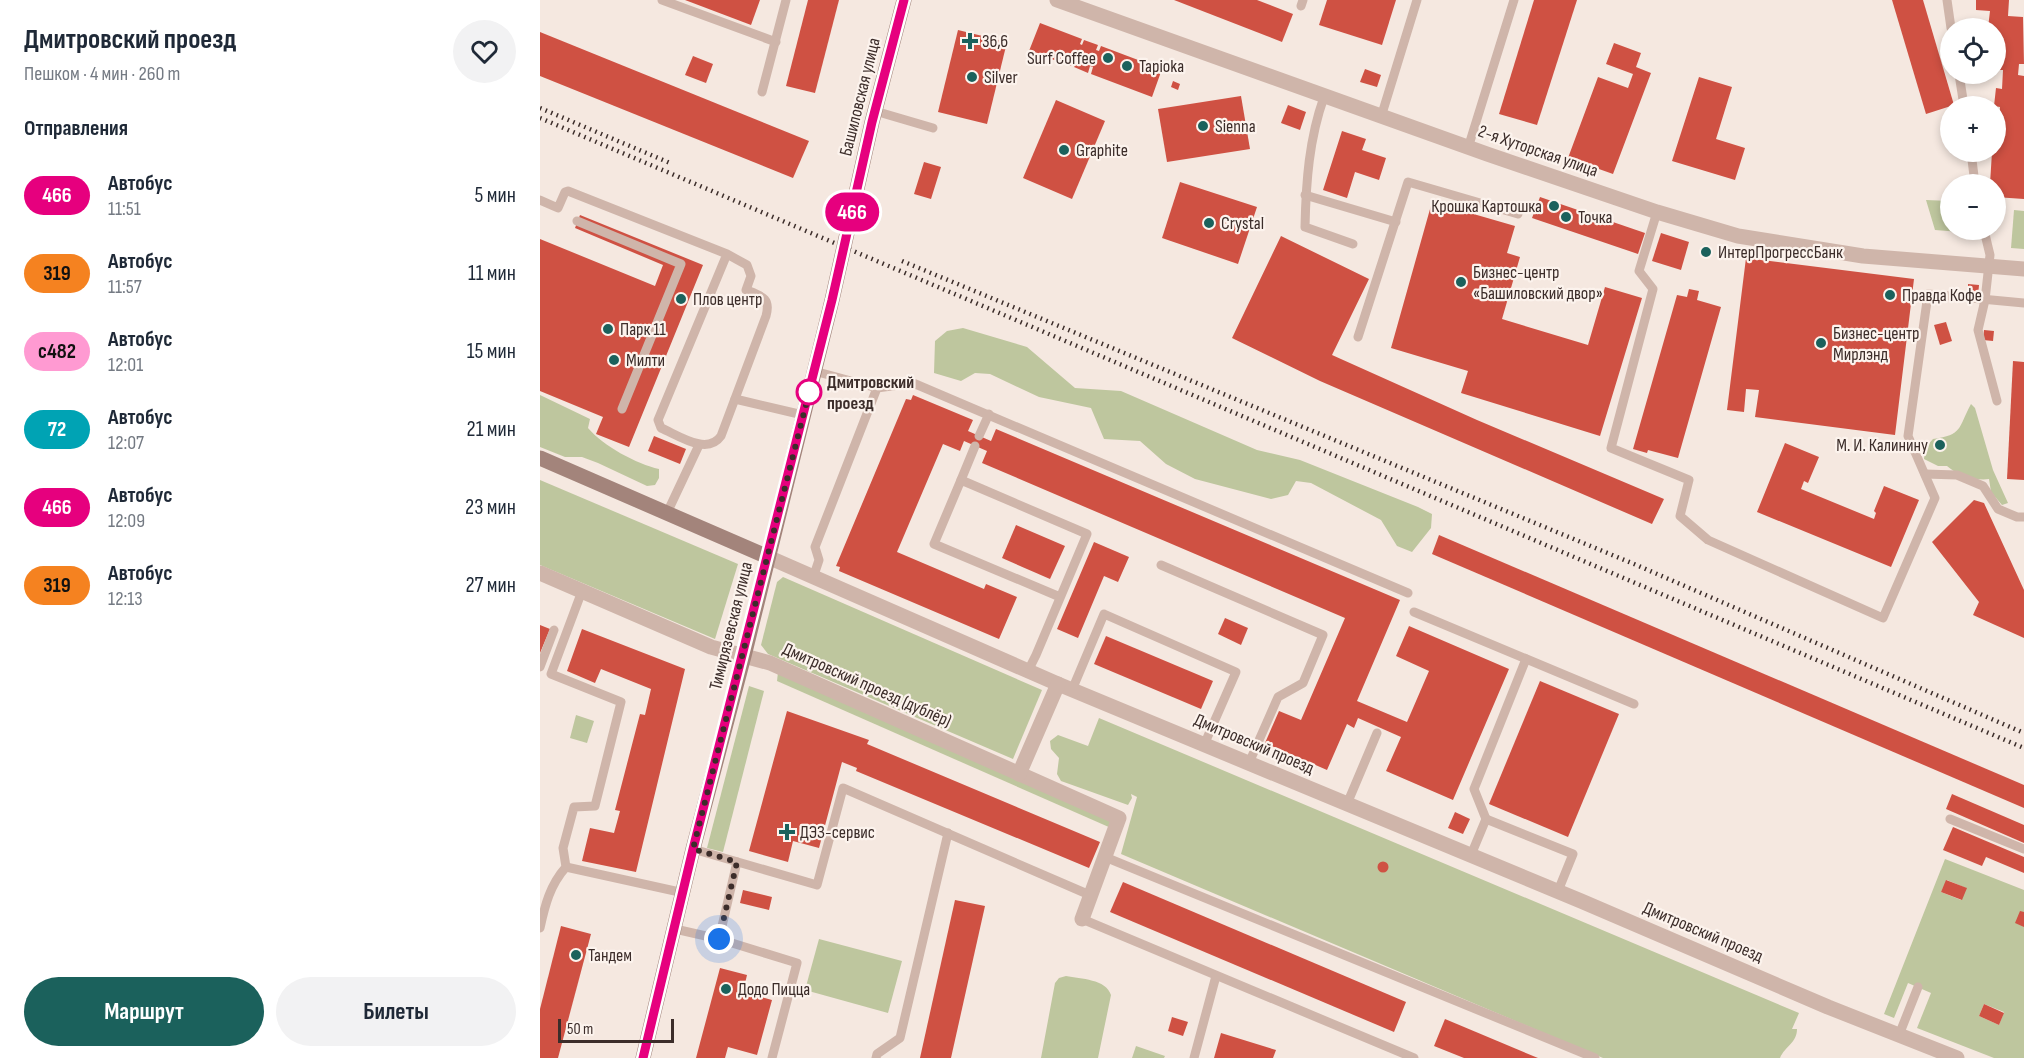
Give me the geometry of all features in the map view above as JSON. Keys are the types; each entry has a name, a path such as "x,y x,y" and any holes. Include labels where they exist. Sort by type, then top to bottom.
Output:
{"main road":[{"name":"Башиловская улица","path":"854,203 904,0"},
{"name":"Тимирязевская улица","path":"643,1058 854,203"},
{"name":"Дмитровский проезд","path":"540,459 768,557"}],"street":[{"name":"2-я Хуторская улица","path":"1057,0 1468,148 1657,212 1738,236 1863,256 2024,269"},
{"name":"Дмитровский проезд","path":"768,557 1065,687 1558,891 1828,1007 1957,1058"},
{"name":"Дмитровский проезд (дублёр)","path":"540,573 711,647 770,663 1119,818 1105,857"},
{"path":"1019,774 1065,687"},
{"path":"1082,920 1105,857"}],"lane":[{"path":"662,0 776,42"},
{"path":"762,92 786,0"},
{"path":"1381,117 1417,0"},
{"path":"1468,148 1514,0"},
{"path":"1947,0 1950,18"},
{"path":"1324,97 1315,126 1306,177 1305,227 1353,244"},
{"path":"875,111 933,128"},
{"path":"1358,337 1408,182 1518,214"},
{"path":"540,200 558,207 565,192 568,191 727,254 747,265 751,276 746,290 766,300 768,308 718,441 709,445 699,445 661,428 658,420 727,254"},
{"path":"1305,195 1396,222"},
{"path":"1657,212 1639,272 1653,289 1611,448 1689,480 1680,516 1708,540 1883,618 1935,498 1908,436 1928,294 2024,303"},
{"path":"577,221 681,264 622,409"},
{"path":"1986,240 1989,267 1978,330 1997,401"},
{"path":"814,371 877,388 913,383 1408,593"},
{"path":"813,578 819,560 815,546 877,388"},
{"path":"735,399 803,415"},
{"path":"980,436 989,414"},
{"path":"667,513 699,445"},
{"path":"975,446 934,544 1060,597"},
{"path":"1925,474 1957,475 1983,486 1998,509 2017,517 2024,517"},
{"path":"961,480 1087,534 1028,671"},
{"path":"1161,565 1323,635 1303,682 1278,697 1249,763"},
{"path":"566,867 563,848 574,807 595,806 621,702 551,674 582,591"},
{"path":"1414,612 1634,704"},
{"path":"1065,687 1104,614 1236,672 1204,745"},
{"path":"540,667 554,630"},
{"path":"1471,855 1486,819 1474,789 1526,659"},
{"path":"1347,804 1377,733"},
{"path":"693,849 817,885 843,788 1092,896"},
{"path":"1486,819 1573,854 1558,891"},
{"path":"1950,819 2024,849"},
{"path":"876,1058 877,1054 900,1038 948,833"},
{"path":"1105,857 1595,1058"},
{"path":"719,939 737,862"},
{"path":"566,867 684,893"},
{"path":"540,928 549,893 555,879 566,867"},
{"path":"1082,920 1414,1058"},
{"path":"675,929 719,939 797,963 772,1058"},
{"path":"1194,1058 1216,976"},
{"path":"1899,1035 1918,987"}],"green space":[{"path":"1926,200 1940,201 1940,230 1935,230"},
{"path":"2014,210 2024,211 2024,249 2011,248"},
{"path":"963,328 1027,347 1075,388 1121,391 1257,450 1300,460 1418,507 1432,514 1431,528 1412,552 1397,546 1381,520 1311,483 1296,481 1288,495 1271,499 1195,479 1166,464 1140,441 1104,439 1091,408 1039,397 990,374 975,373 961,381 934,373 935,341 947,331"},
{"path":"540,395 590,419 588,428 611,448 631,459 659,469 659,478 655,485 647,486 582,457 565,457 540,447"},
{"path":"1971,404 1975,408 1993,470 2008,503 2002,505 1991,492 1989,479 1966,477 1947,466 1938,466 1924,459 1925,448 1933,439 1955,432"},
{"path":"540,480 738,564 715,639 540,565"},
{"path":"783,577 1042,690 1013,759 768,654 761,645 777,582"},
{"path":"778,672 1114,821 1111,828 777,681"},
{"path":"749,686 764,691 723,852 707,848"},
{"path":"576,715 594,721 587,743 570,738"},
{"path":"1099,718 1799,1013 1792,1029 1797,1029 1795,1038 1780,1058 1603,1058 1121,854 1137,797 1131,794 1132,798 1128,805 1061,781 1057,774 1059,758 1051,749 1050,741 1058,735 1088,746"},
{"path":"1945,859 2024,890 2024,1058 1994,1058 1917,1028 1931,993 1908,983 1894,1018 1884,1014","holes":["1947,880 1966,888 1961,900 1941,892","1984,1004 2004,1012 1999,1025 1979,1016"]},
{"path":"819,939 902,961 888,1013 805,990"},
{"path":"1066,976 1099,983 1111,995 1098,1058 1041,1058 1055,983 1059,978"},
{"path":"1136,1046 1165,1056 1164,1058 1132,1058"}],"building":[{"path":"685,0 760,0 751,25"},
{"path":"808,0 839,0 815,93 786,86"},
{"path":"1174,0 1257,0 1293,14 1282,42"},
{"path":"1327,0 1396,0 1382,45 1319,25"},
{"path":"1534,0 1577,0 1537,125 1499,114"},
{"path":"1892,0 1923,0 1940,58 1940,84 1948,84 1951,96 1940,96 1940,110 1926,114"},
{"path":"1976,0 2009,0 2008,16 2023,17 2024,64 2019,64 2018,75 2024,76 2024,199 2006,198 2006,174 1991,174 1991,162 2006,162 2006,96 1995,96 1996,88 2002,89 2002,84 2006,84 2006,18 1989,18 1990,11 1976,10"},
{"path":"1040,23 1082,39 1080,44 1082,45 1084,40 1098,45 1096,50 1099,51 1101,46 1162,69 1152,97 1091,74 1093,67 1090,66 1088,73 1074,67 1078,58 1075,57 1071,66 1029,51"},
{"name":"Silver","path":"958,30 1007,42 987,124 938,112"},
{"path":"540,32 809,141 793,178 540,76"},
{"path":"1614,43 1641,53 1636,67 1651,73 1613,174 1568,158 1598,77 1628,88 1633,74 1606,64"},
{"path":"693,56 713,64 706,83 685,75"},
{"path":"1365,69 1381,75 1377,87 1360,82"},
{"path":"1699,77 1732,87 1716,139 1745,148 1735,180 1672,161"},
{"path":"1173,81 1180,84 1178,90 1171,87"},
{"name":"Sienna","path":"1241,96 1250,149 1167,162 1158,109"},
{"name":"Graphite","path":"1056,100 1105,121 1072,199 1023,178"},
{"path":"1288,105 1306,112 1300,130 1281,123"},
{"path":"1342,131 1366,139 1362,150 1386,158 1379,180 1355,172 1347,198 1323,190"},
{"path":"924,162 941,167 931,199 914,194"},
{"name":"Crystal","path":"1180,182 1257,207 1238,264 1162,238"},
{"path":"1540,197 1645,233 1638,254 1532,218"},
{"path":"1432,202 1515,226 1507,253 1520,257 1502,319 1588,345 1605,287 1642,298 1600,436 1461,393 1468,371 1391,348"},
{"name":"Парк 11","path":"580,215 703,265 629,447 596,434 603,417 540,391 540,239 655,286 663,265 575,228"},
{"path":"1661,233 1689,242 1681,270 1652,261"},
{"path":"1281,236 1369,279 1332,355 1477,420 1664,499 1652,524 1320,381 1232,338"},
{"name":"Бизнес-центр Мирлэнд","path":"1746,258 1914,279 1895,435 1755,417 1759,390 1746,389 1744,412 1727,410"},
{"path":"1968,284 1979,285 1978,296 1968,295"},
{"path":"1689,289 1699,291 1697,300 1721,307 1678,458 1648,450 1647,453 1633,449 1677,295 1687,297"},
{"path":"1946,322 1952,341 1940,345 1934,325"},
{"path":"1984,330 1994,331 1993,341 1983,340"},
{"path":"2013,361 2024,362 2024,480 2007,479"},
{"path":"913,395 973,420 968,431 991,441 996,429 1400,600 1357,701 1407,722 1429,671 1396,656 1409,626 1509,669 1453,800 1386,771 1401,737 1358,718 1354,728 1347,724 1327,770 1265,743 1279,711 1301,720 1345,618 982,463 987,451 964,441 960,451 943,444 897,552 984,589 986,584 1017,597 999,639 839,571 840,567 836,566 906,399 911,400"},
{"path":"654,436 686,449 680,464 648,451"},
{"path":"1785,443 1819,457 1808,483 1804,481 1801,489 1874,519 1876,513 1874,511 1884,486 1919,500 1891,567 1757,512"},
{"path":"1974,500 1984,503 2024,590 2024,638 1973,615 1979,602 1932,542"},
{"path":"1016,525 1065,546 1050,579 1002,558"},
{"path":"1439,535 2024,785 2024,808 1432,554"},
{"path":"1094,542 1129,557 1118,582 1104,576 1078,638 1057,629"},
{"path":"1225,618 1248,628 1241,645 1218,634"},
{"path":"540,625 550,629 540,653"},
{"path":"582,629 685,669 636,872 582,861 590,828 614,833 620,811 615,810 640,714 645,715 651,689 601,669 595,683 567,671"},
{"path":"1106,636 1213,681 1201,709 1094,664"},
{"path":"1540,681 1619,714 1568,837 1489,804"},
{"path":"787,711 869,740 867,744 1100,842 1089,868 856,771 857,768 842,762 819,848 793,841 788,862 749,851"},
{"path":"1952,794 2024,825 2024,843 1946,809"},
{"path":"1455,812 1470,819 1463,834 1448,828"},
{"path":"1953,827 2024,857 2024,873 1986,857 1982,866 1943,850"},
{"path":"1383,862 1387,863 1387,871 1383,872 1379,871 1378,867 1379,863"},
{"path":"1946,880 1967,888 1962,900 1941,892"},
{"path":"1123,882 1406,1002 1394,1032 1110,912"},
{"path":"743,890 772,897 769,910 740,903"},
{"path":"955,900 985,906 951,1058 920,1058"},
{"path":"2020,911 2024,912 2024,927 2015,923"},
{"path":"561,926 591,934 558,1058 540,1058 540,1009"},
{"path":"720,968 747,975 743,992 772,1000 757,1055 728,1047 725,1058 696,1058"},
{"path":"1984,1004 2004,1013 1999,1025 1979,1016"},
{"path":"1172,1017 1188,1022 1183,1036 1168,1031"},
{"path":"1445,1019 1538,1058 1464,1058 1434,1046"},
{"path":"1221,1033 1276,1050 1273,1058 1214,1058"}],"railway":[{"path":"540,108 670,163"},
{"path":"540,118 2024,748"},
{"path":"902,261 1634,564 2024,733"}],"bus line":[{"name":"466","path":"643,1058 693,849 744,656 832,300 872,122 904,0"}],"place":[{"name":"36,6","path":"970,41"},
{"name":"Surf Coffee","path":"1108,58"},
{"name":"Tapioka","path":"1127,66"},
{"name":"Silver","path":"972,77"},
{"name":"Sienna","path":"1203,126"},
{"name":"Graphite","path":"1064,150"},
{"name":"Крошка Картошка","path":"1554,206"},
{"name":"Точка","path":"1566,217"},
{"name":"Crystal","path":"1209,223"},
{"name":"ИнтерПрогрессБанк","path":"1706,252"},
{"name":"Бизнес-центр «Башиловский двор»","path":"1461,282"},
{"name":"Правда Кофе","path":"1890,295"},
{"name":"Плов центр","path":"681,299"},
{"name":"Парк 11","path":"608,329"},
{"name":"Бизнес-центр Мирлэнд","path":"1821,343"},
{"name":"Милти","path":"614,360"},
{"name":"Дмитровский проезд","path":"809,392"},
{"name":"М. И. Калинину","path":"1940,445"},
{"name":"ДЭЗ-сервис","path":"787,832"},
{"name":"Тандем","path":"576,955"},
{"name":"Додо Пицца","path":"726,989"}],"route":[{"path":"719,939 737,862 693,849 744,656 810,389 809,392"}]}
